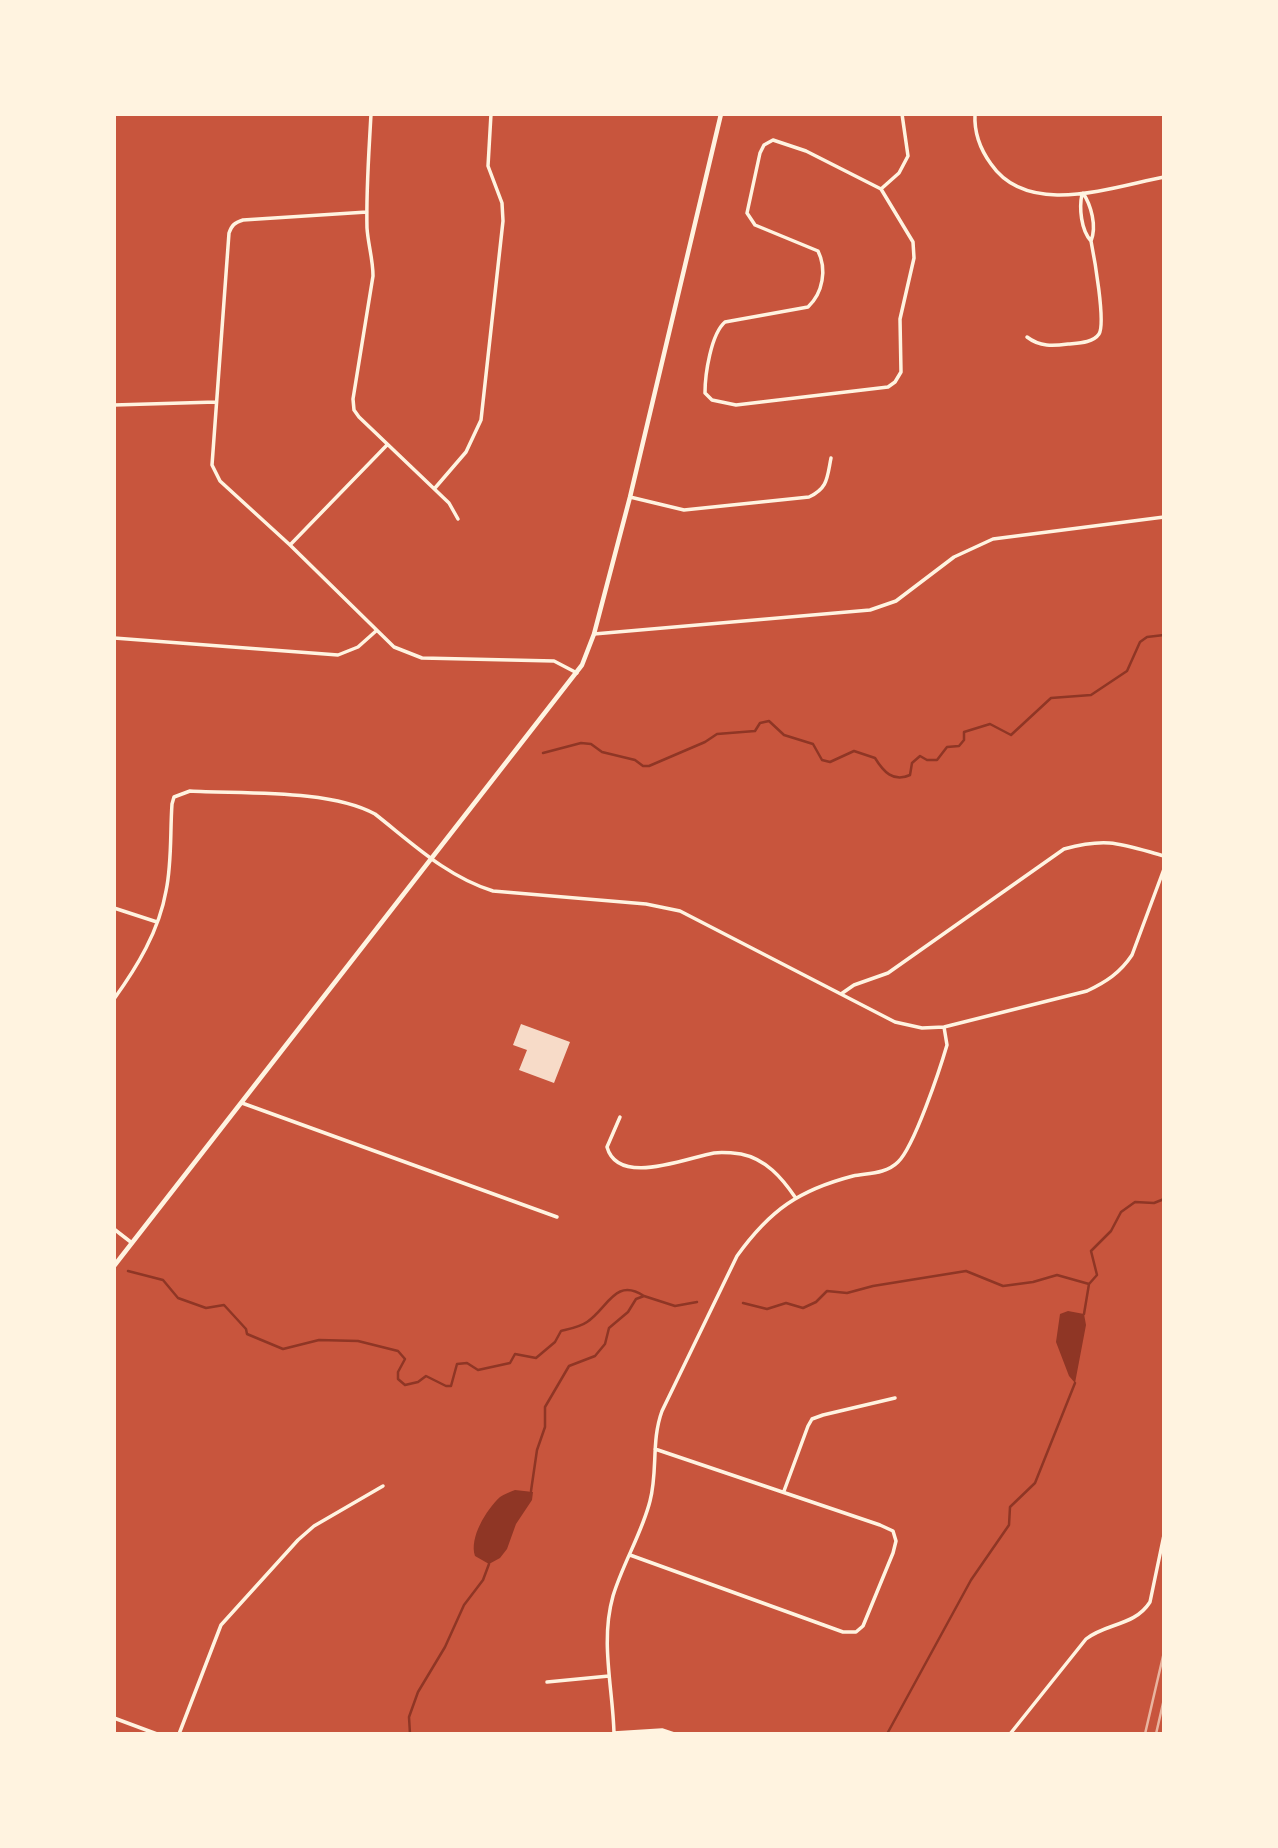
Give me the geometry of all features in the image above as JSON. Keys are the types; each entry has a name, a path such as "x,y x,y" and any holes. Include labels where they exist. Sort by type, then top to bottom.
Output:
{"street":[{"path":"371,114 367,212 373,276 354,410 387,445 435,488 449,503 458,519"},
{"path":"435,488 466,452 481,420 503,221 502,203 488,166 491,114"},
{"path":"114,1266 577,673 594,634 630,497 721,114"},
{"path":"881,189 899,173 908,156 902,114"},
{"path":"975,114 981,148 994,168 1015,186 1036,194 1052,196 1083,192 1164,177"},
{"path":"773,140 780,141 806,151 881,189 912,242 913,250 912,268 900,319 901,372 895,382 888,387 736,405 712,400 705,393 705,380 717,328 724,321 808,307 817,298 822,276 824,264 818,251 755,225 747,213 764,145 773,140"},
{"path":"1027,337 1041,345 1054,346 1084,342 1099,333 1101,319 1091,241 1094,233 1089,202 1083,192"},
{"path":"1083,192 1080,204 1085,235 1091,241"},
{"path":"367,212 243,220 235,222 231,227 216,402 212,465 215,473 220,481 394,647 422,658 554,661 577,673"},
{"path":"114,405 216,402"},
{"path":"290,545 387,445"},
{"path":"630,497 684,510 809,497 820,491 825,484 831,458"},
{"path":"594,634 870,610 896,601 954,556 993,539 1164,517"},
{"path":"114,638 338,655 358,647 376,631"},
{"path":"114,999 145,953 157,922 167,891 172,804 174,797 190,791 328,798 363,807 462,880 493,891 646,904 680,911 895,1022 922,1028 944,1027 1087,990 1107,982 1132,955 1164,869"},
{"path":"841,994 854,985 888,973 1064,849 1098,841 1117,842 1164,856"},
{"path":"114,908 157,922"},
{"path":"674,1734 662,1730 614,1734 607,1636 614,1594 650,1502 654,1449 662,1411 737,1256 767,1220 795,1197 811,1189 850,1177 881,1172 900,1160 908,1151 945,1053 947,1045 944,1027"},
{"path":"242,1103 557,1217"},
{"path":"620,1116 607,1147 609,1156 615,1163 636,1168 717,1153 742,1154 780,1176 795,1197"},
{"path":"114,1229 132,1243"},
{"path":"785,1491 812,1419 895,1398"},
{"path":"630,1555 843,1632 856,1632 863,1626 896,1541 893,1531 785,1491 654,1449"},
{"path":"179,1734 221,1625 314,1526 383,1486"},
{"path":"1010,1734 1086,1639 1094,1632 1126,1622 1145,1610 1150,1602 1164,1535"},
{"path":"547,1682 609,1676"},
{"path":"114,1718 157,1734"}],"shaded area":[{"path":"1068,1311 1084,1314 1086,1325 1075,1383 1069,1376 1056,1342 1060,1314"},
{"path":"515,1490 533,1492 532,1500 516,1524 507,1549 500,1558 489,1564 475,1556 474,1541 484,1517 495,1503"}],"building":[{"path":"521,1024 570,1042 554,1083 519,1070 527,1050 513,1045"}],"waterway":[{"path":"543,753 581,743 591,744 602,752 649,766 705,742 717,734 755,731 760,723 769,721 784,735 813,744 822,760 830,762 854,751 875,758 881,767 894,777 904,777 910,775 912,763 920,756 927,760 937,760 947,747 959,746 964,740 964,732 990,724 1011,735 1051,698 1091,695 1127,671 1140,642 1147,637 1164,635"},
{"path":"743,1303 767,1309 786,1303 803,1308 816,1302 827,1291 847,1293 873,1286 966,1271 1003,1286 1057,1275 1089,1284 1097,1275 1091,1251 1111,1231 1121,1212 1135,1202 1154,1203 1164,1199"},
{"path":"128,1271 163,1280 178,1298 206,1308 224,1305 246,1329 247,1334 283,1349 319,1340 358,1341 398,1351 405,1359 398,1372 398,1379 405,1385 418,1382 426,1376 451,1386 457,1364 467,1363 478,1370 510,1363 515,1354 536,1358 555,1342 561,1331 587,1322 619,1292 634,1291 644,1296"},
{"path":"1084,1314 1089,1284"},
{"path":"531,1491 537,1450 545,1427 545,1407 569,1366 595,1356 605,1344 609,1328 628,1312 636,1299 644,1296 675,1306 697,1302"},
{"path":"887,1734 971,1580 1009,1525 1010,1507 1035,1483 1075,1383"},
{"path":"410,1734 409,1717 418,1692 445,1647 464,1605 483,1580 489,1564"}],"railway":[{"path":"1145,1734 1164,1652"},
{"path":"1156,1734 1164,1699"}]}
